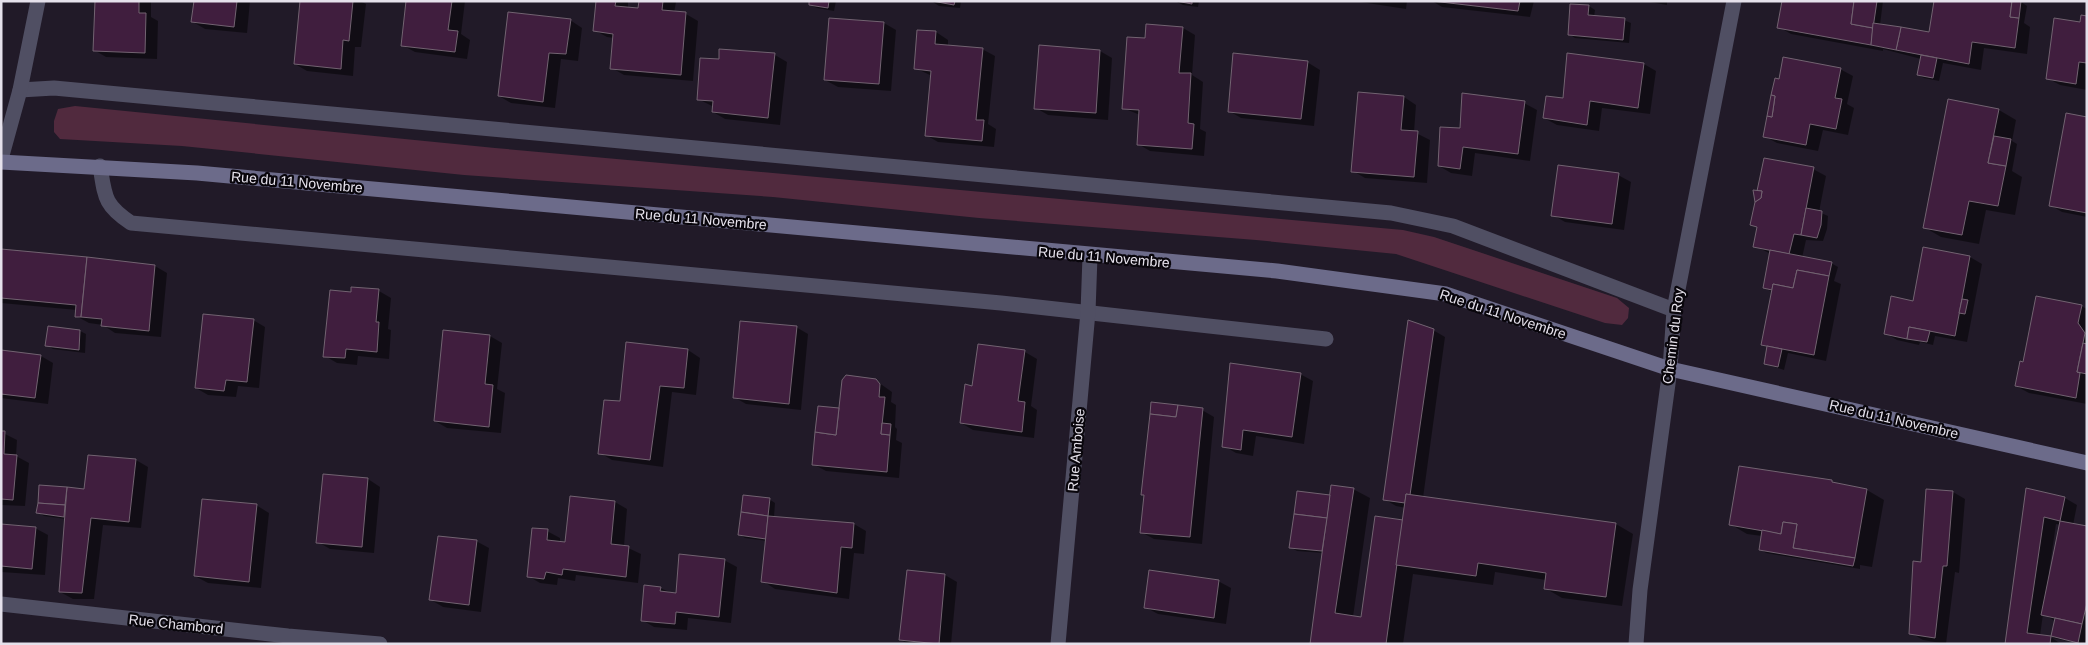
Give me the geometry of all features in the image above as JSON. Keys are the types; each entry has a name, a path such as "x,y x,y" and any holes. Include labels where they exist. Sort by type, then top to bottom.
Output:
{"street":[{"path":"1,161 20,90 38,1"},
{"name":"Chemin du Roy","path":"1636,644 1640,590 1670,369 1674,310 1734,1"},
{"path":"20,90 54,88 1391,213 1453,226 1674,310"},
{"name":"Rue du 11 Novembre","path":"1,161 217,175 1090,256 1277,271 1446,294 1670,369 2087,463"},
{"path":"100,166 105,196 114,211 131,223 1088,312 1326,339"},
{"name":"Rue Amboise","path":"1058,644 1088,312 1090,256"},
{"name":"Rue Chambord","path":"1,604 227,630 380,644"},
{"path":"227,630 238,644"}],"shaded area":[{"path":"75,106 495,148 1403,230 1434,237 1617,298 1629,308 1628,318 1622,325 1605,323 1396,254 1256,240 979,218 773,197 464,175 182,146 60,139 54,132 54,121 58,109"}],"building":[{"path":"95,1 139,1 139,13 146,13 145,53 93,51"},
{"path":"194,1 237,1 234,27 191,22"},
{"path":"300,1 353,1 349,41 343,40 341,69 294,64"},
{"path":"406,1 452,1 448,30 458,31 455,52 401,46"},
{"path":"596,1 616,1 615,6 638,8 639,1 663,1 662,10 686,12 681,75 610,69 613,34 593,31"},
{"path":"809,1 829,1 828,8 809,5"},
{"path":"932,1 955,1 954,5"},
{"path":"1176,1 1192,1 1192,4"},
{"path":"1432,1 1520,1 1518,11"},
{"path":"1782,1 1854,1 1851,24 1873,28 1871,45 1777,28"},
{"path":"1854,1 1877,1 1873,28 1851,24"},
{"path":"1934,1 2012,1 2010,17 2019,18 2015,48 1972,42 1969,64 1896,50 1901,27 1929,32"},
{"path":"2012,1 2021,1 2019,18 2010,17"},
{"path":"1570,4 1589,5 1588,15 1625,18 1623,40 1568,35"},
{"path":"508,12 571,19 566,54 549,53 543,102 498,96"},
{"path":"2081,15 2087,16 2087,63 2079,62 2076,84 2046,79 2054,18 2080,22"},
{"path":"829,18 884,22 879,84 824,80"},
{"path":"1873,23 1901,27 1896,50 1871,45"},
{"path":"1146,24 1183,27 1179,73 1191,73 1188,123 1194,124 1192,149 1137,145 1139,110 1122,109 1127,37 1145,38"},
{"path":"917,30 936,31 935,44 983,48 976,120 984,120 982,141 925,136 931,71 914,69"},
{"path":"1039,45 1100,50 1096,113 1034,109"},
{"path":"719,49 775,53 768,118 712,112 713,101 697,100 700,58 719,59"},
{"path":"1233,53 1308,61 1301,119 1228,112"},
{"path":"1567,53 1644,63 1638,108 1590,101 1587,125 1543,118 1546,96 1563,98"},
{"path":"1921,55 1937,58 1933,78 1917,75"},
{"path":"1783,57 1841,68 1835,98 1842,99 1836,129 1810,124 1806,145 1763,137 1767,116 1772,117 1775,96 1771,95 1775,78 1779,79"},
{"path":"1358,92 1404,96 1401,130 1418,131 1414,177 1351,172"},
{"path":"1462,93 1525,101 1518,154 1463,147 1460,169 1438,166 1440,127 1460,128"},
{"path":"1771,95 1775,96 1772,117 1767,116"},
{"path":"1948,99 1999,109 1988,163 2006,166 1998,206 1969,201 1962,235 1923,228"},
{"path":"2066,113 2087,117 2087,213 2049,206"},
{"path":"1994,136 2011,139 2006,166 1988,163"},
{"path":"1764,158 1814,167 1801,235 1794,234 1789,254 1753,247 1757,227 1750,225 1755,202 1761,198 1762,191 1757,191"},
{"path":"1558,165 1619,173 1612,224 1551,216"},
{"path":"1753,190 1762,191 1761,198 1755,202"},
{"path":"1806,208 1822,211 1821,225 1817,238 1801,235"},
{"path":"1923,247 1970,256 1955,336 1909,327 1907,339 1884,334 1891,296 1913,301"},
{"path":"1,249 87,257 81,317 75,317 76,305 1,298"},
{"path":"1770,250 1832,262 1829,276 1797,270 1793,288 1773,284 1772,290 1763,288"},
{"path":"87,257 155,265 149,331 101,326 102,319 81,317"},
{"path":"1797,270 1829,276 1814,355 1761,345 1773,284 1793,288"},
{"path":"351,287 379,289 376,322 379,322 377,352 346,349 345,358 323,357 330,290 351,292"},
{"path":"2036,296 2082,305 2078,323 2085,333 2077,372 2080,373 2076,398 2015,386 2020,361 2023,362"},
{"path":"1962,299 1968,300 1965,314 1959,313"},
{"path":"203,314 254,319 247,382 226,380 224,391 195,388"},
{"path":"1408,320 1434,329 1410,495 1406,494 1405,503 1383,500"},
{"path":"740,321 797,326 789,404 733,398"},
{"path":"48,326 80,330 79,350 45,346"},
{"path":"1909,327 1930,331 1927,342 1907,339"},
{"path":"443,330 490,335 485,384 493,385 489,427 434,421"},
{"path":"626,342 688,349 684,388 660,386 650,460 598,454 604,400 620,401"},
{"path":"2083,343 2087,344 2087,374 2077,372"},
{"path":"978,344 1025,350 1018,401 1025,402 1022,432 960,423 965,384 972,386"},
{"path":"1767,346 1782,349 1778,367 1764,364"},
{"path":"1,350 41,355 35,398 1,394"},
{"path":"1230,363 1301,373 1292,437 1243,430 1241,450 1222,447"},
{"path":"846,375 876,379 880,384 879,397 885,397 881,434 890,435 887,472 812,465 815,432 836,435 842,380"},
{"path":"1151,402 1178,405 1176,417 1150,414"},
{"path":"1178,405 1203,408 1190,537 1140,533 1144,495 1141,495 1150,414 1176,417"},
{"path":"818,406 839,408 836,435 815,432"},
{"path":"882,423 891,424 890,435 881,434"},
{"path":"1,431 5,431 4,454 17,455 13,500 1,499"},
{"path":"88,455 136,459 129,522 91,518 82,593 59,592 67,487 84,489"},
{"path":"1739,466 1832,480 1832,482 1867,489 1855,558 1793,548 1797,524 1783,522 1781,534 1729,525"},
{"path":"323,474 368,478 362,547 316,543"},
{"path":"39,485 67,487 65,505 38,503"},
{"path":"1331,485 1354,488 1335,613 1361,617 1375,516 1403,520 1386,644 1310,644"},
{"path":"2026,488 2065,497 2060,521 2044,517 2027,633 2051,636 2050,644 2005,644"},
{"path":"1926,489 1953,491 1947,566 1943,566 1935,638 1909,634 1913,561 1921,562"},
{"path":"1297,491 1330,495 1327,518 1294,514"},
{"path":"1406,494 1616,523 1606,597 1544,589 1546,573 1478,563 1476,576 1396,565"},
{"path":"743,495 770,498 768,516 741,512"},
{"path":"570,496 615,501 611,544 629,546 626,577 563,569 562,575 546,572 544,579 527,577 532,528 548,529 547,540 565,542"},
{"path":"202,499 257,504 249,582 194,576"},
{"path":"38,503 65,505 64,517 36,513"},
{"path":"741,512 768,516 766,539 738,535"},
{"path":"1294,514 1327,518 1322,551 1289,548"},
{"path":"768,516 854,523 852,548 841,547 837,593 761,582"},
{"path":"2060,521 2087,526 2087,603 2082,624 2041,615"},
{"path":"1783,522 1797,524 1793,548 1855,558 1853,566 1759,550 1762,530 1781,534"},
{"path":"1,524 36,527 32,569 1,566"},
{"path":"438,536 477,540 469,605 429,600"},
{"path":"679,554 725,559 719,617 676,612 675,624 641,621 644,585 661,587 660,591 676,593"},
{"path":"907,570 945,574 939,644 899,640"},
{"path":"1149,570 1219,580 1214,618 1144,608"},
{"path":"2055,618 2082,624 2078,643 2051,636"}]}
